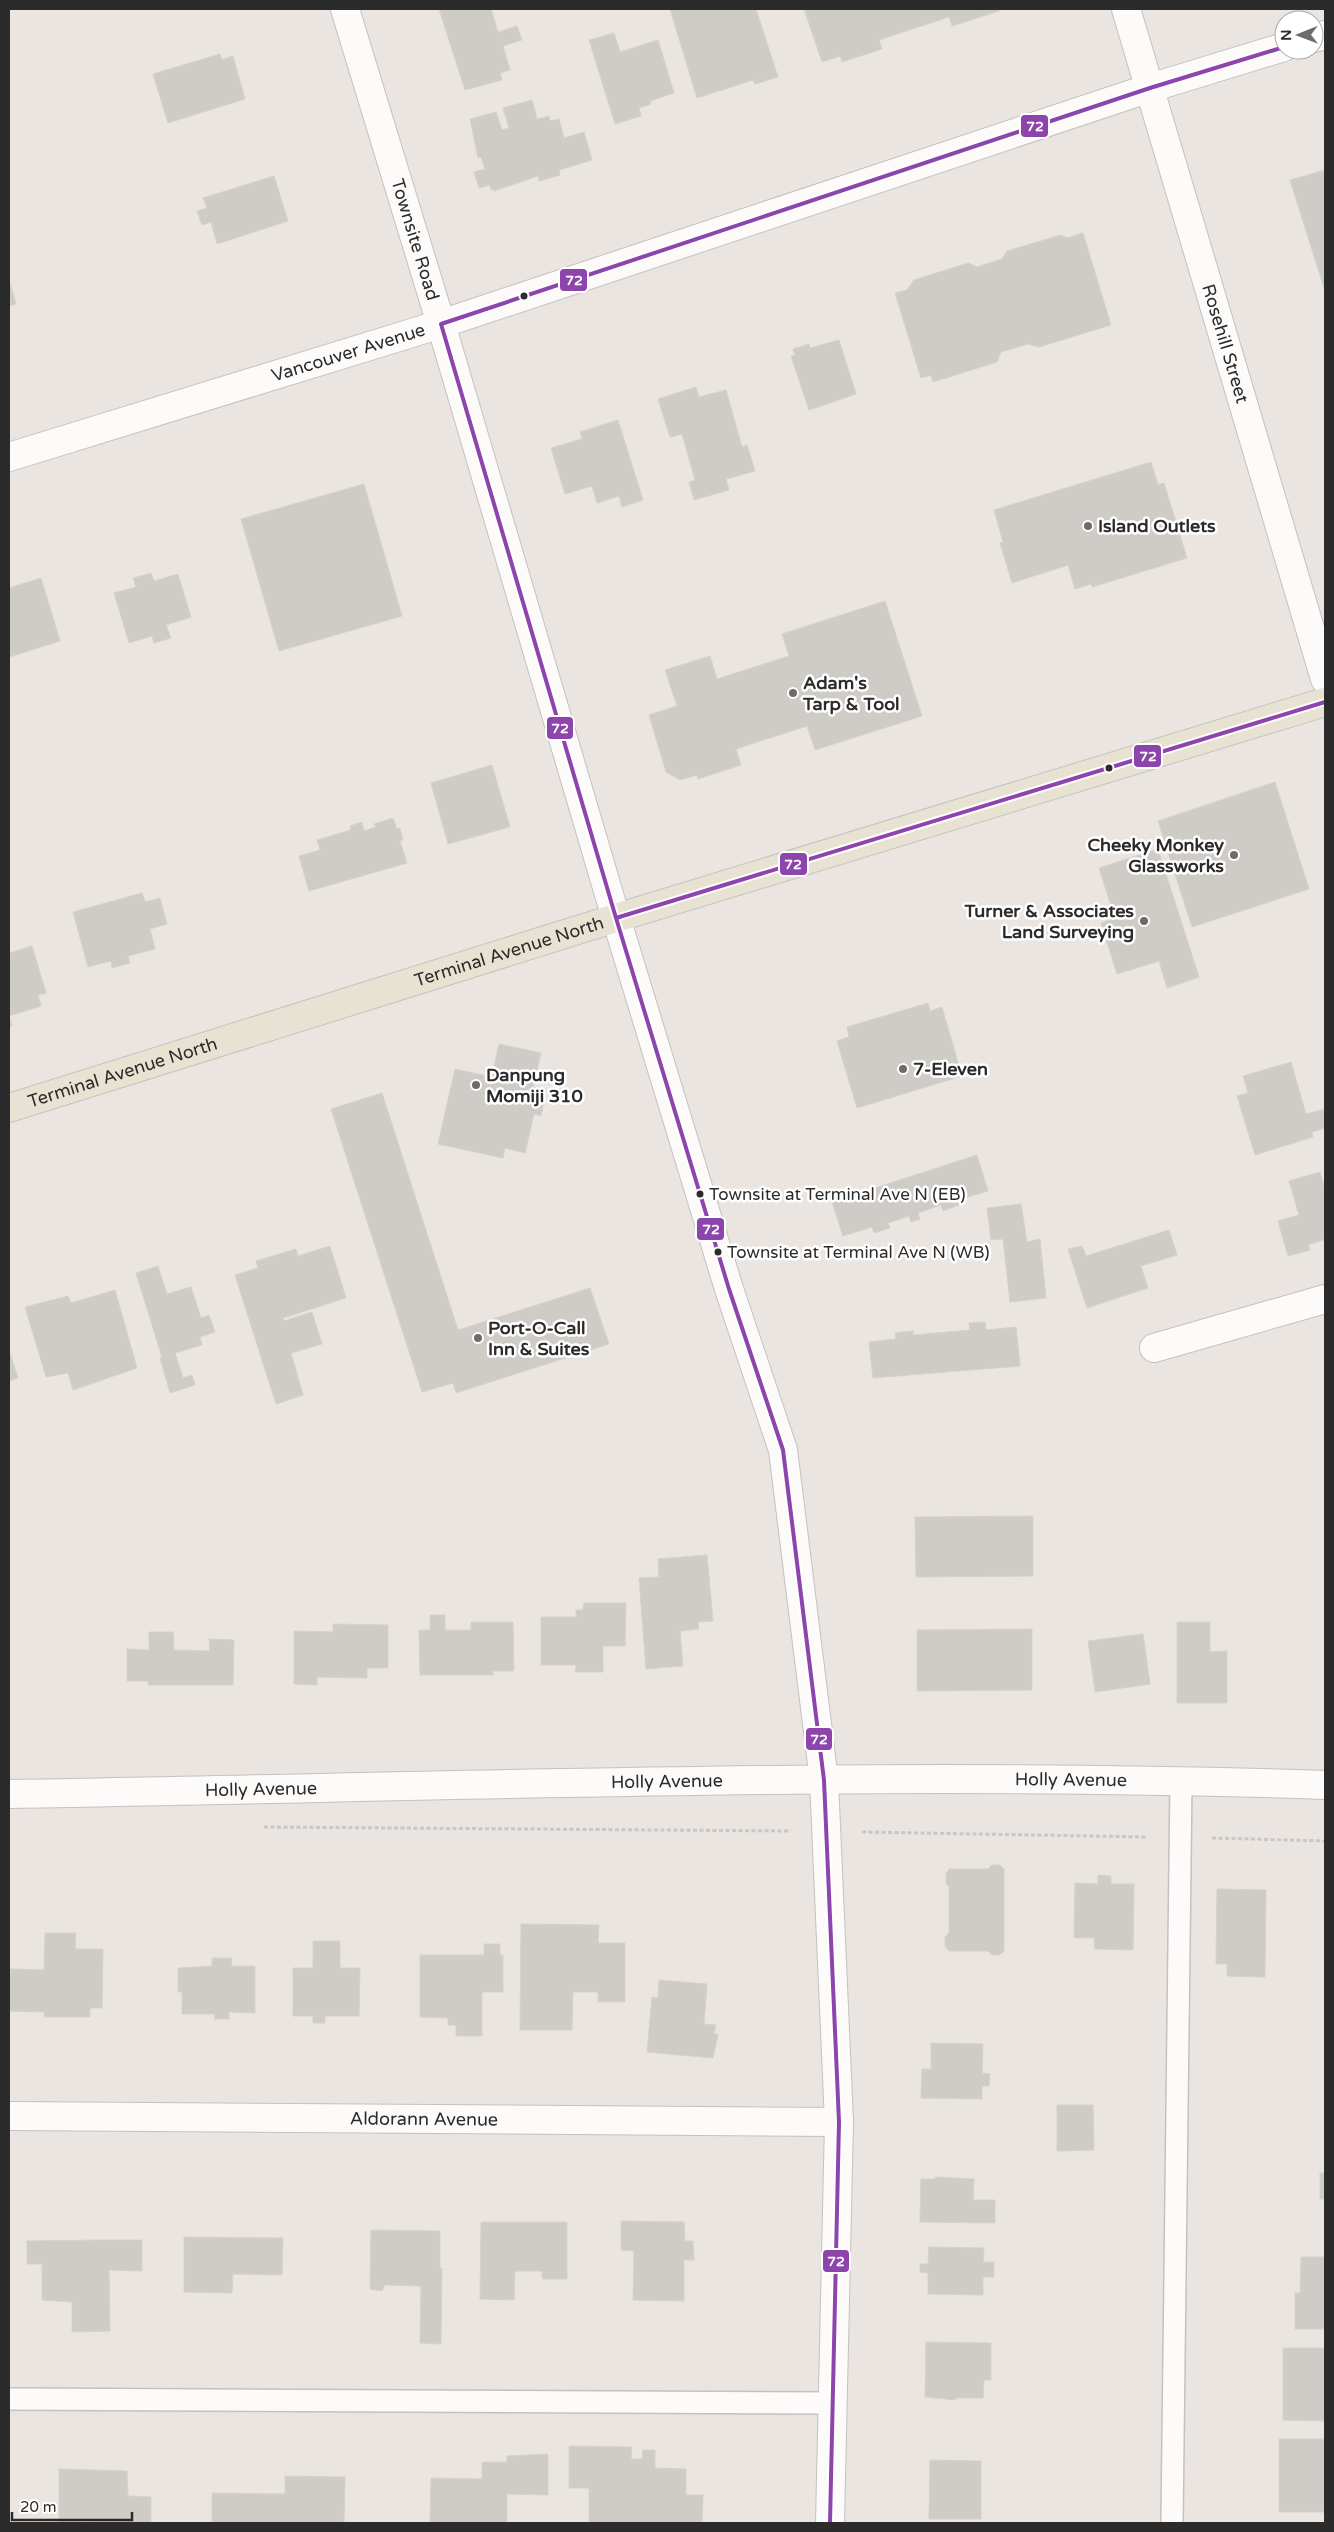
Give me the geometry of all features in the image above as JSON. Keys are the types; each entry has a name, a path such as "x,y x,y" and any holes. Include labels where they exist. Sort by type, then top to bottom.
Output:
{"main road":[{"name":"Terminal Avenue North","path":"9,1108 616,918 1325,702"}],"street":[{"name":"Townsite Road","path":"345,9 441,324 616,918 726,1279 783,1450 824,1780 839,2122 830,2523"},
{"name":"Rosehill Street","path":"1126,9 1325,679"},
{"name":"Vancouver Avenue","path":"9,457 441,324 1150,88 1274,50"},
{"path":"1154,1348 1325,1299"},
{"name":"Holly Avenue","path":"9,1794 824,1780 1181,1780 1325,1785"},
{"name":"Aldorann Avenue","path":"9,2116 839,2122"}],"lane":[{"path":"1172,2523 1181,1780"},
{"path":"9,2399 832,2403"}],"path":[{"path":"258,1827 826,1831 1325,1841"}],"building":[{"path":"439,9 491,9 498,32 517,26 522,40 503,46 510,70 500,73 502,80 465,90"},
{"path":"670,9 756,9 778,77 755,84 753,80 697,98"},
{"path":"804,9 999,9 999,11 952,26 949,17 879,40 882,49 842,62 840,56 822,62"},
{"path":"614,33 620,52 658,40 674,93 650,101 651,104 639,108 641,116 615,124 589,40"},
{"path":"220,54 222,60 233,56 245,99 168,123 153,74"},
{"path":"532,100 537,119 549,116 550,121 559,119 564,138 584,132 592,160 559,170 560,175 539,181 538,176 494,191 494,189 491,190 490,185 479,188 474,172 485,169 481,157 478,158 470,119 496,112 502,130 509,128 503,108"},
{"path":"1325,170 1325,288 1324,288 1290,180"},
{"path":"274,176 288,221 217,244 211,222 202,225 197,211 207,208 203,198"},
{"path":"1083,233 1111,325 1039,347 1028,344 1001,352 997,362 933,382 931,375 921,378 895,293 907,290 914,280 968,263 977,267 1002,259 1007,251 1061,235 1067,238"},
{"path":"9,280 16,304 9,306"},
{"path":"839,340 856,394 809,410 791,356 795,355 793,349 809,344 810,348"},
{"path":"696,387 699,397 726,390 742,447 747,445 755,471 726,479 729,490 694,500 689,482 695,480 682,434 670,437 658,399"},
{"path":"618,420 643,500 622,507 619,496 597,503 592,486 565,494 551,448 582,439 580,432"},
{"name":"Island Outlets","path":"1151,462 1158,485 1164,483 1187,558 1092,587 1091,584 1075,589 1068,565 1012,583 1000,543 1003,542 994,510"},
{"path":"364,484 402,616 279,651 241,519"},
{"path":"151,573 154,581 178,574 191,617 166,625 171,638 154,643 152,636 129,643 114,593 136,587 133,578"},
{"path":"41,578 60,641 9,657 9,588"},
{"name":"Adam's Tarp & Tool","path":"885,601 922,716 815,750 807,726 736,749 741,765 698,779 697,775 680,780 666,772 649,715 677,706 665,670 710,656 717,679 789,656 782,634"},
{"path":"492,765 510,827 448,844 431,783"},
{"name":"Cheeky Monkey Glassworks","path":"1275,782 1309,889 1192,927 1158,821"},
{"path":"393,818 397,829 400,828 403,840 400,841 407,863 309,891 299,856 320,850 317,840 351,830 350,826 362,822 364,831 376,827 374,824"},
{"name":"Turner & Associates Land Surveying","path":"1158,849 1199,977 1167,988 1159,961 1117,974 1101,923 1115,918 1099,868"},
{"path":"142,893 145,902 160,898 167,924 150,929 155,949 128,956 130,963 112,968 111,961 88,967 73,912"},
{"path":"32,946 46,993 38,995 41,1006 9,1016 9,947 10,953"},
{"path":"928,1003 930,1011 942,1007 962,1076 857,1108 837,1041 849,1037 847,1027"},
{"path":"9,1016 12,1026 9,1027"},
{"path":"499,1044 541,1053 533,1087 546,1090 541,1116 534,1114 525,1153 505,1148 503,1158 438,1144 455,1069 492,1077"},
{"path":"1291,1062 1306,1114 1325,1109 1325,1128 1312,1132 1313,1137 1255,1155 1237,1096 1248,1093 1243,1076"},
{"path":"382,1093 458,1330 590,1288 609,1344 456,1393 453,1383 422,1392 331,1109"},
{"path":"977,1155 988,1191 957,1200 959,1205 943,1211 941,1205 918,1213 920,1219 911,1222 909,1216 888,1223 890,1228 874,1233 872,1227 843,1236 832,1202"},
{"path":"1320,1172 1325,1190 1325,1239 1308,1245 1310,1250 1288,1256 1278,1221 1299,1215 1289,1181"},
{"path":"1021,1204 1027,1242 1040,1239 1046,1298 1010,1302 1003,1239 991,1240 987,1208"},
{"path":"1169,1230 1177,1255 1141,1266 1148,1288 1087,1308 1068,1249 1082,1246 1086,1256"},
{"path":"330,1246 346,1298 283,1318 284,1321 312,1312 322,1344 291,1353 303,1395 276,1404 235,1275 258,1268 256,1261 296,1249 298,1256"},
{"path":"158,1266 167,1294 191,1287 201,1318 209,1315 215,1332 200,1337 202,1345 175,1353 183,1378 192,1375 195,1385 170,1393 160,1358 162,1357 136,1273"},
{"path":"115,1290 137,1368 73,1390 68,1373 46,1377 25,1307 68,1296 71,1303"},
{"path":"985,1322 986,1330 1016,1327 1020,1366 873,1378 869,1342 896,1339 895,1333 913,1331 913,1335 970,1330 969,1323"},
{"path":"9,1350 18,1378 9,1381"},
{"path":"1033,1516 1033,1576 916,1577 915,1517"},
{"path":"707,1555 713,1621 698,1622 699,1629 680,1631 683,1666 646,1669 639,1578 659,1577 658,1559"},
{"path":"584,1603 626,1603 625,1646 603,1646 603,1672 575,1672 576,1665 541,1665 541,1617 576,1617 576,1610 583,1610"},
{"path":"430,1615 445,1615 445,1630 471,1630 471,1622 513,1622 514,1671 493,1671 493,1675 420,1675 419,1630 430,1630"},
{"path":"1177,1622 1210,1622 1210,1652 1227,1651 1227,1703 1177,1703"},
{"path":"333,1624 388,1625 388,1668 367,1668 367,1678 317,1677 317,1685 294,1684 294,1631 333,1632"},
{"path":"1032,1629 1032,1690 917,1691 917,1630"},
{"path":"149,1632 173,1632 174,1650 210,1651 209,1639 234,1640 233,1685 148,1685 148,1681 127,1681 127,1649 149,1650"},
{"path":"1143,1634 1150,1684 1095,1692 1088,1641"},
{"path":"992,1865 1000,1865 1004,1869 1004,1951 999,1955 992,1955 988,1951 949,1951 945,1946 945,1937 949,1933 949,1887 946,1883 946,1874 949,1869 988,1869"},
{"path":"1098,1875 1111,1876 1111,1884 1134,1884 1133,1950 1095,1949 1094,1938 1074,1938 1075,1883 1098,1884"},
{"path":"1217,1889 1266,1890 1265,1977 1227,1976 1227,1964 1216,1964"},
{"path":"521,1924 599,1925 598,1943 625,1943 625,2002 598,2002 598,1992 573,1992 572,2030 520,2030"},
{"path":"45,1933 76,1933 75,1949 103,1949 102,2008 90,2008 90,2017 44,2017 44,2012 9,2011 9,1969 44,1970"},
{"path":"313,1941 340,1941 340,1968 360,1968 359,2016 325,2016 325,2023 313,2023 313,2016 293,2016 293,1968 313,1968"},
{"path":"484,1944 500,1944 500,1955 503,1955 503,1992 482,1992 482,2036 456,2036 456,2025 448,2025 448,2018 420,2017 420,1955 484,1955"},
{"path":"212,1958 232,1958 231,1966 255,1966 255,2013 229,2012 229,2019 214,2019 215,2014 182,2014 182,1992 178,1992 178,1968 212,1966"},
{"path":"659,1980 707,1984 704,2024 716,2025 714,2034 718,2034 713,2058 647,2052 652,1997 658,1998"},
{"path":"931,2043 983,2044 982,2073 990,2074 989,2086 982,2086 982,2099 921,2098 922,2069 931,2069"},
{"path":"1057,2105 1093,2105 1094,2150 1057,2151"},
{"path":"1320,2173 1325,2173 1325,2199 1320,2199"},
{"path":"935,2177 974,2179 973,2200 995,2200 995,2223 920,2222 921,2179 935,2179"},
{"path":"621,2221 684,2222 685,2241 693,2241 694,2260 684,2260 684,2301 633,2300 634,2251 621,2250"},
{"path":"481,2222 567,2222 567,2279 542,2279 542,2271 515,2271 514,2300 480,2299"},
{"path":"371,2230 440,2231 440,2269 442,2268 441,2344 420,2343 421,2286 385,2285 382,2291 370,2289"},
{"path":"184,2237 283,2238 282,2275 233,2274 232,2293 184,2292"},
{"path":"142,2240 142,2271 109,2270 110,2331 72,2332 72,2302 42,2300 42,2264 27,2264 27,2241"},
{"path":"929,2247 984,2248 983,2262 994,2262 994,2277 983,2277 983,2295 928,2294 928,2273 920,2272 920,2264 928,2264"},
{"path":"1301,2257 1325,2257 1325,2329 1295,2329 1295,2293 1300,2293"},
{"path":"926,2342 991,2343 991,2380 984,2380 983,2398 956,2398 956,2400 925,2397"},
{"path":"1283,2348 1325,2348 1325,2421 1283,2420"},
{"path":"1279,2439 1325,2439 1325,2512 1279,2512"},
{"path":"569,2446 632,2447 631,2459 642,2459 643,2450 655,2450 655,2468 686,2469 686,2495 703,2495 702,2523 589,2523 589,2488 569,2488"},
{"path":"548,2454 548,2495 507,2494 507,2523 430,2523 431,2478 482,2479 482,2462 507,2462 507,2456"},
{"path":"930,2460 981,2461 981,2519 929,2519"},
{"path":"59,2469 127,2471 128,2496 151,2497 151,2523 81,2521 81,2523 59,2523"},
{"path":"285,2476 345,2477 344,2523 212,2523 212,2493 285,2494"}],"transit line":[{"name":"72","path":"830,2523 839,2122 824,1780 783,1450 729,1289 616,918 441,324 1150,88 1274,50"},
{"name":"72","path":"616,918 1325,702"}],"place":[{"name":"Island Outlets","path":"1088,526"},
{"name":"Adam's Tarp & Tool","path":"793,693"},
{"name":"Cheeky Monkey Glassworks","path":"1234,855"},
{"name":"Turner & Associates Land Surveying","path":"1144,921"},
{"name":"7-Eleven","path":"903,1069"},
{"name":"Danpung Momiji 310","path":"476,1085"},
{"name":"Townsite at Terminal Ave N (EB)","path":"700,1194"},
{"name":"Townsite at Terminal Ave N (WB)","path":"718,1252"},
{"name":"Port-O-Call Inn & Suites","path":"478,1338"}]}
